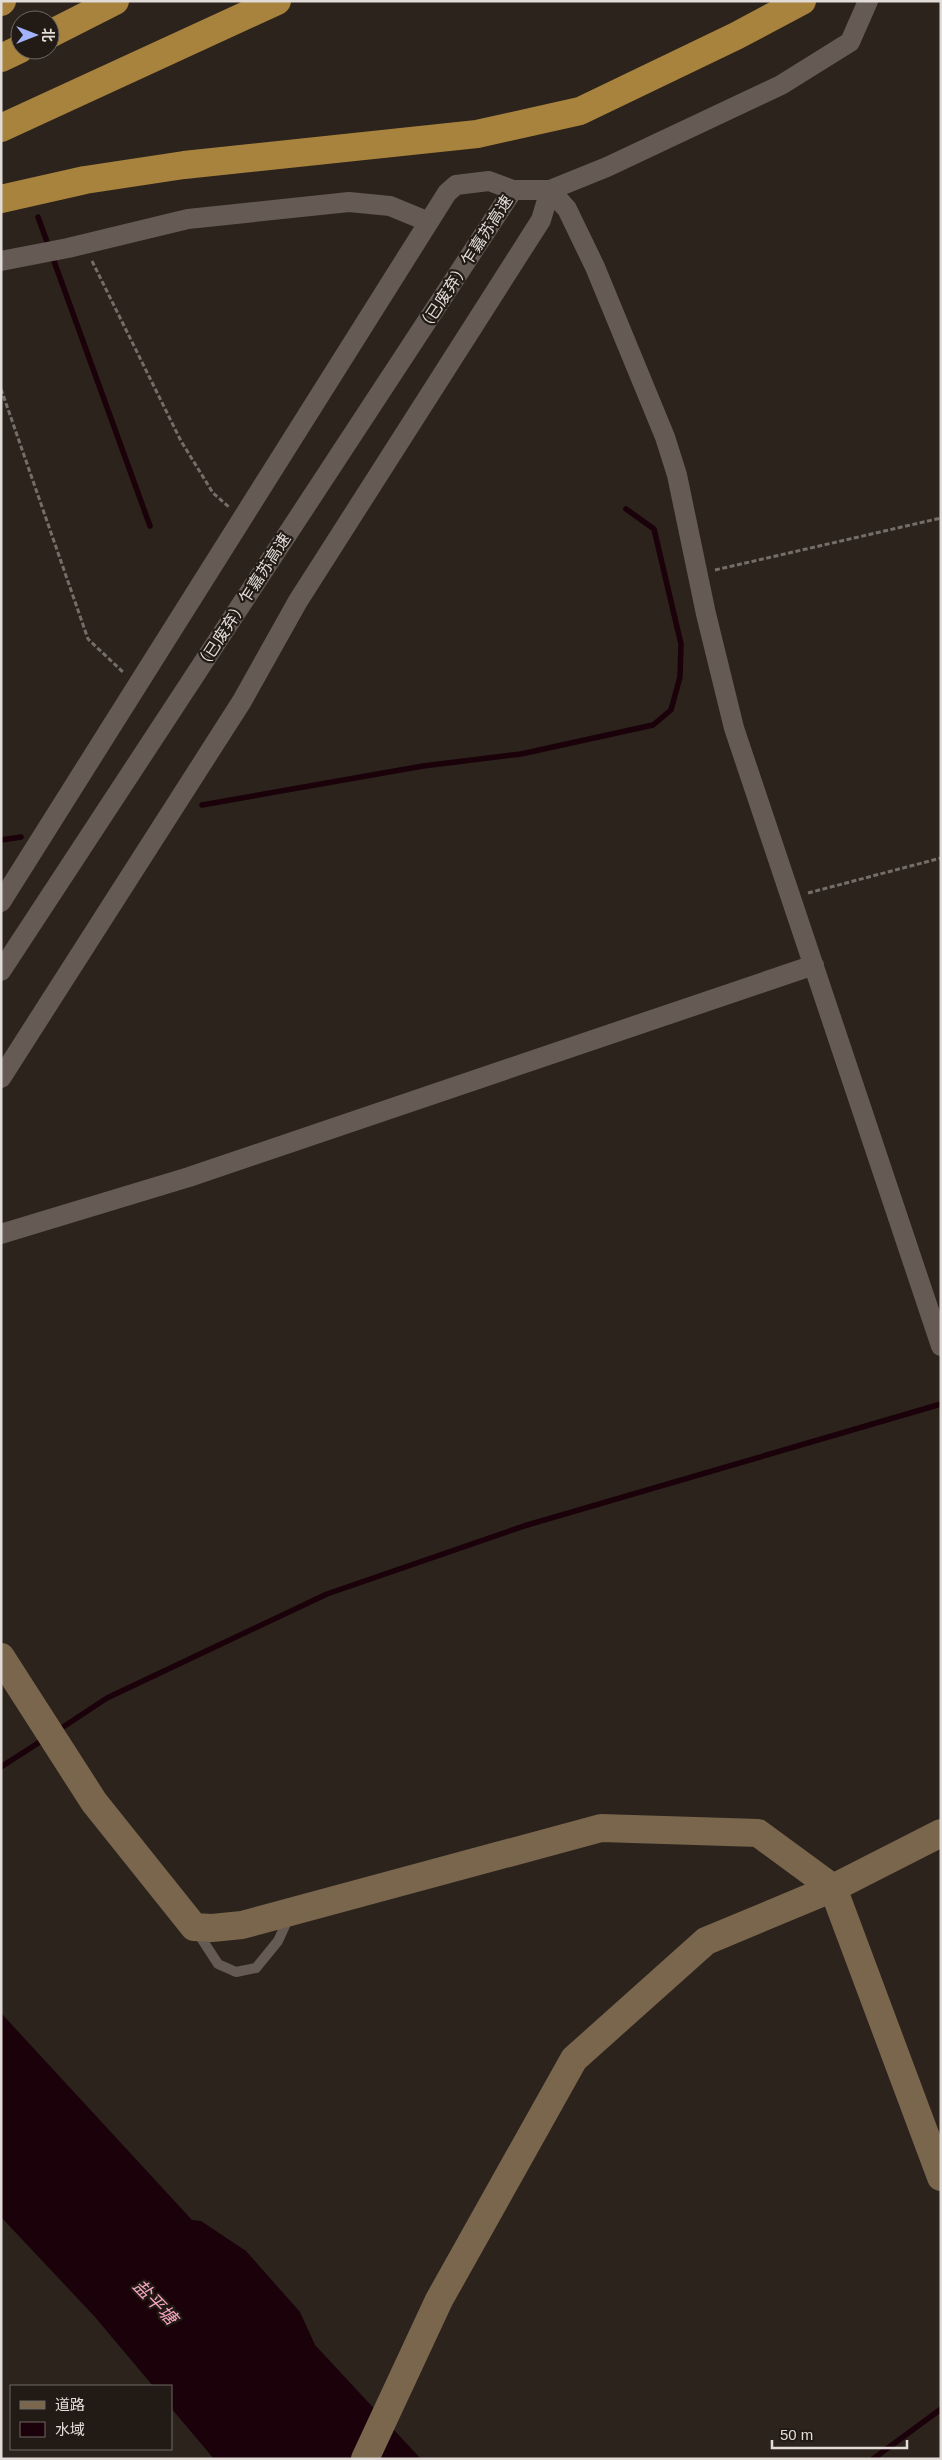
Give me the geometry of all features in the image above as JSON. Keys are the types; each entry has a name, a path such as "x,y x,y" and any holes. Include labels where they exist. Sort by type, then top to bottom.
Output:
{"highway":[{"path":"60,29 115,1"},
{"path":"1,128 277,1"},
{"path":"1,199 85,180 184,166 477,134 580,111 800,3"}],"street":[{"path":"514,190 550,190 607,166 781,85 850,42 868,1"},
{"name":"（已废弃）乍嘉苏高速","path":"1,902 447,193 456,185 489,182 514,190 1,971"},
{"path":"550,190 567,209 594,266 665,437 677,475 697,574 734,728 941,1346"},
{"path":"1,1078 242,701 298,601 541,220 550,190"},
{"path":"1,261 75,247 188,219 349,202 390,206 429,222"},
{"path":"1,1234 189,1177 814,965"},
{"path":"1,1657 94,1802 194,1927 212,1928 242,1925 601,1828 758,1833 833,1888 941,2177"},
{"path":"365,2459 439,2300 574,2059 706,1940 833,1888 941,1833"}],"lane":[{"path":"194,1927 218,1964 236,1972 256,1968 278,1940 291,1912"}],"path":[{"path":"75,247 102,280 139,360 200,474 218,498 244,517"},
{"path":"1,389 88,639 118,668 139,684"},
{"path":"697,574 941,518"},
{"path":"790,898 941,858"}],"water":[{"name":"盐平塘","path":"1,2013 192,2220 201,2221 246,2251 300,2312 315,2345 421,2459 214,2459 172,2409 172,2385 152,2385 95,2317 1,2217"}],"waterway":[{"path":"38,217 150,526"},
{"path":"202,805 423,766 521,754 653,725 671,710 680,677 681,644 654,529 626,509"},
{"path":"1,840 21,837"},
{"path":"57,1731 107,1698 327,1594 524,1526 941,1404"},
{"path":"1,1767 46,1738"},
{"path":"873,2459 941,2409"}]}
